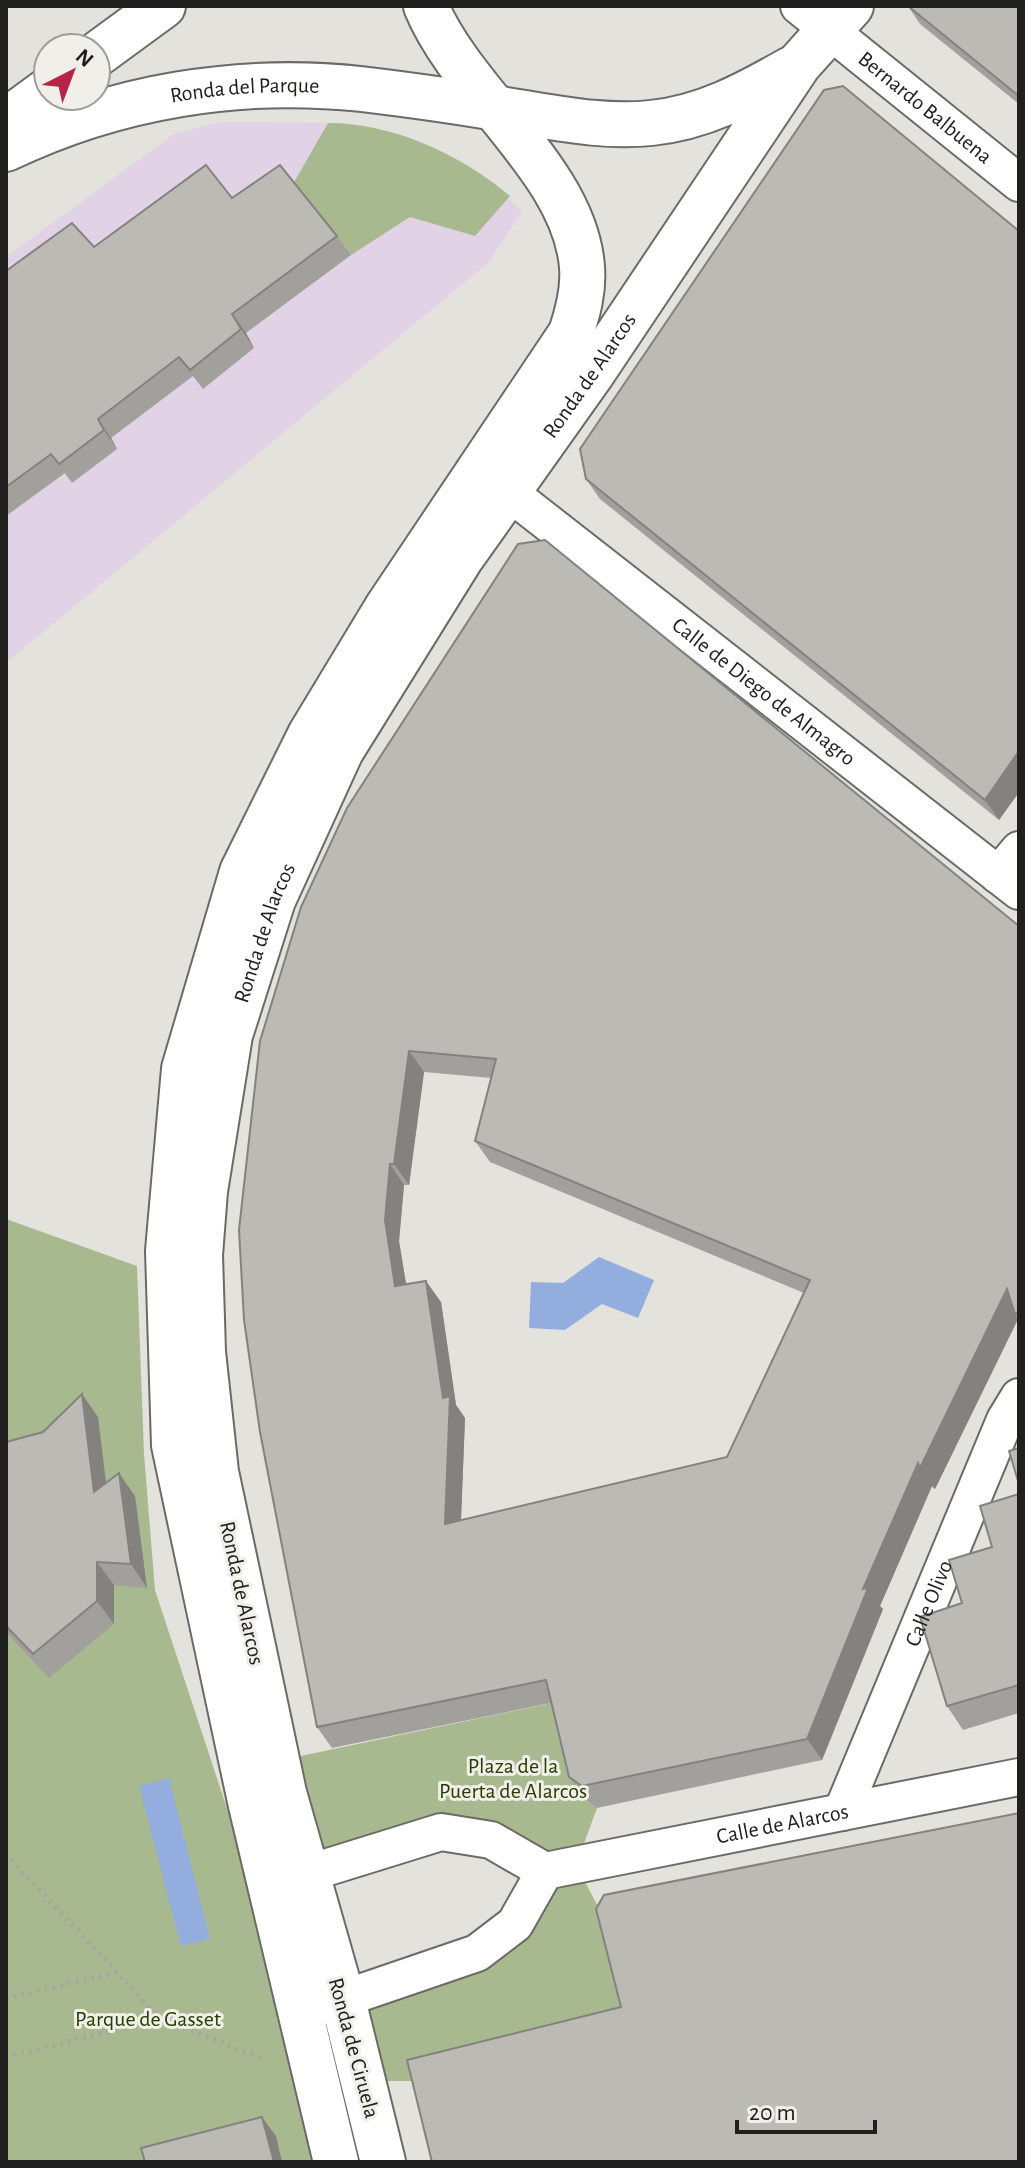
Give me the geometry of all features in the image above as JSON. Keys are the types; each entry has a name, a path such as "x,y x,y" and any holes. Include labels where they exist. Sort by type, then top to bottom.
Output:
{"highway":[{"path":"112,43 163,6"},
{"path":"426,6 459,63 493,108"},
{"path":"799,64 827,15"},
{"name":"Ronda del Parque","path":"6,149 144,99 238,86 359,89 601,124 652,123 694,115 741,98 799,64"},
{"name":"Ronda de Alarcos","path":"304,1940 174,1445 168,1251 184,1069 242,872 310,735 388,606 494,481 799,64"},
{"path":"6,121 32,102"},
{"name":"Ronda de Alarcos","path":"493,108 561,201 576,235 582,267 580,303 571,333 494,481"},
{"name":"Ronda de Ciruela","path":"304,1940 343,2000 383,2162"},
{"name":"Ronda de Ciruela","path":"304,1940 301,2012 336,2162"}],"street":[{"name":"Bernardo Balbuena","path":"827,15 1019,183"},
{"name":"Calle de Diego de Almagro","path":"494,481 1012,872"},
{"name":"Calle Olivo","path":"842,1812 1005,1420 1019,1397"},
{"name":"Calle de Alarcos","path":"545,1871 1019,1777"},
{"path":"288,1879 441,1832 491,1840 545,1871 515,1924 477,1953 301,2012"}],"path":[{"path":"6,1854 160,2019 316,2079"},
{"path":"6,1998 117,1973"},
{"path":"6,2057 160,2019"}],"shaded area":[{"path":"220,122 343,123 408,137 459,160 496,184 522,212 489,262 6,663 6,257 174,134"}],"green space":[{"path":"328,123 377,129 425,144 470,167 510,196 475,236 410,217 351,255 293,184"},
{"name":"Parque de Gasset","path":"6,1219 137,1266 144,1454 155,1590 316,2079 336,2162 6,2162"},
{"name":"Plaza de la Puerta de Alarcos","path":"561,1701 597,1808 576,1865 610,1929 632,2014 422,2081 385,2081 343,2000 515,1924 575,1865 491,1840 305,1875 277,1761"}],"water":[{"path":"599,1257 654,1280 638,1318 602,1304 565,1330 529,1328 531,1282 563,1283"},
{"path":"169,1778 210,1939 181,1946 139,1786"}],"building":[{"path":"908,6 1019,6 1019,96"},
{"path":"843,86 1019,231 1019,751 985,800 586,479 580,449 824,90"},
{"path":"206,165 232,198 280,165 337,236 232,314 241,329 190,370 179,357 98,419 104,430 59,464 51,454 6,487 6,271 72,223 94,247"},
{"path":"545,540 1019,926 1019,1311 1015,1314 1007,1289 920,1468 918,1463 863,1589 868,1588 807,1739 582,1786 569,1777 546,1680 317,1727 260,1432 244,1320 239,1230 260,1041 301,907 347,808 518,544","holes":["409,1051 496,1059 475,1141 810,1280 727,1457 445,1524 450,1396 443,1398 426,1281 395,1286 385,1220 390,1164 394,1164"]},
{"path":"82,1394 94,1492 119,1473 131,1564 97,1562 97,1601 33,1654 6,1626 6,1442 43,1432"},
{"path":"1019,1448 1019,1484 1009,1451"},
{"path":"1019,1494 1019,1685 947,1706 920,1617 962,1603 949,1560 992,1547 980,1506"},
{"path":"1019,1813 1019,2162 432,2162 407,2060 621,2007 596,1909 604,1895"},
{"path":"262,2117 274,2162 145,2162 141,2148"}]}
